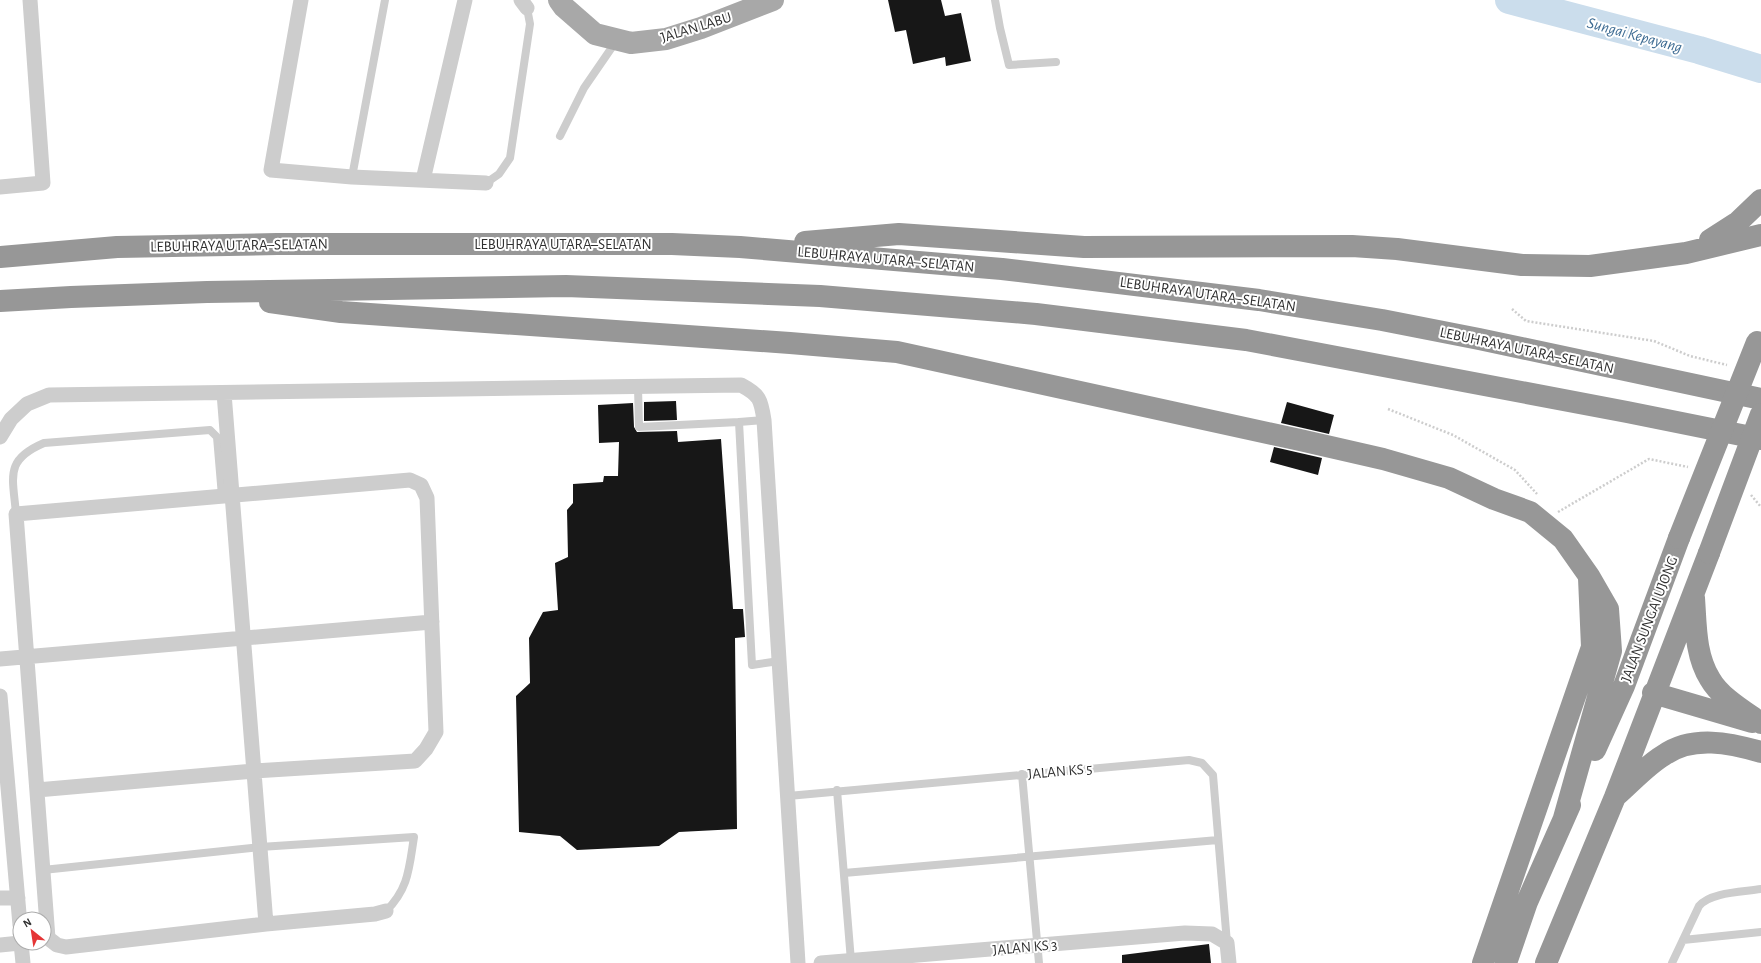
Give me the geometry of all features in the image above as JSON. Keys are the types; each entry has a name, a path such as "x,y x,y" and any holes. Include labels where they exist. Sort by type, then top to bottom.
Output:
{"highway":[{"path":"1686,253 1719,236 1738,222 1761,200"},
{"path":"740,247 899,234 1084,247 1352,246 1397,249 1522,265 1590,266 1686,253 1761,235"},
{"name":"LEBUHRAYA UTARA–SELATAN","path":"0,257 117,247 261,244 672,244 740,247 1002,269 1259,300 1382,320 1761,399"},
{"path":"0,301 207,292 566,286 820,296 1036,314 1246,340 1761,439"},
{"path":"207,292 341,312 782,342 897,352 1300,440 1382,459 1449,478 1494,499 1530,512 1563,539 1589,576 1608,608 1611,651 1564,818"},
{"name":"JALAN SUNGAI UJONG","path":"1506,963 1527,902 1624,686 1759,337"},
{"name":"JALAN SUNGAI UJONG","path":"1546,963 1615,797 1761,414"},
{"path":"1483,963 1592,647 1589,576"},
{"path":"1694,590 1696,634 1702,662 1710,680 1725,695 1761,724"},
{"path":"1653,694 1761,724"},
{"path":"1615,797 1664,754 1685,746 1708,741 1741,746 1761,752"}],"main road":[{"name":"JALAN LABU","path":"559,0 564,8 595,34 631,42 666,39 701,28 773,0"},
{"path":"1497,963 1527,902"}],"street":[{"path":"0,187 43,183 30,0"},
{"path":"301,0 271,170 352,177 486,183"},
{"path":"423,180 465,0"},
{"path":"0,437 11,419 27,404 49,395 741,385 755,392 762,405 764,420 798,963"},
{"path":"224,392 227,495 244,638 266,924"},
{"path":"37,790 254,772 415,761 426,749 436,732 427,498 421,485 410,480 16,514 48,938 57,945 66,947 266,924 375,914 386,911"},
{"path":"0,659 432,622"},
{"path":"0,696 19,911"},
{"path":"0,898 18,898"},
{"name":"JALAN KS 3","path":"821,963 851,962 1185,933 1212,934 1227,942"},
{"path":"1227,942 1229,963"},
{"path":"0,945 12,944"},
{"path":"22,951 23,963"}],"lane":[{"path":"352,177 385,0"},
{"path":"995,0 1009,65 1056,62"},
{"path":"486,183 499,174 510,158 530,24 524,4"},
{"path":"560,136 584,88 617,39"},
{"path":"638,387 639,427 764,420"},
{"path":"739,422 752,665 779,661"},
{"path":"16,514 13,476 17,461 30,449 44,443 210,430 217,437 227,495"},
{"name":"JALAN KS 5","path":"788,796 837,790 1189,760 1202,763 1213,775 1227,942"},
{"path":"1022,774 1039,963"},
{"path":"837,790 851,962"},
{"path":"43,870 260,847 414,838 408,879 397,900 386,911"},
{"path":"844,873 1218,840"},
{"path":"1672,963 1703,901 1711,897 1761,889"},
{"path":"1683,940 1761,932"}],"path":[{"path":"1512,309 1526,321 1654,341 1690,356 1732,366"},
{"path":"1388,409 1453,435 1516,470 1541,498"},
{"path":"1553,514 1649,459 1692,468"},
{"path":"1746,490 1761,507"}],"building":[{"path":"888,0 941,0 945,16 961,13 971,61 946,66 945,57 913,64 906,30 895,32"},
{"path":"676,401 677,420 644,421 644,402"},
{"path":"1287,402 1334,415 1329,434 1281,423"},
{"path":"633,403 634,427 637,432 677,431 678,442 721,439 733,609 743,609 745,637 735,638 737,829 679,832 659,846 577,850 560,836 519,832 516,696 530,683 529,638 543,612 558,610 555,563 568,557 567,510 573,503 573,484 603,482 604,476 618,476 619,442 599,443 598,405"},
{"path":"1274,447 1322,458 1318,475 1270,462"},
{"path":"1209,944 1211,963 1122,963 1122,955"}],"waterway":[{"name":"Sungai Kepayang","path":"1509,0 1699,50 1761,69"}]}
